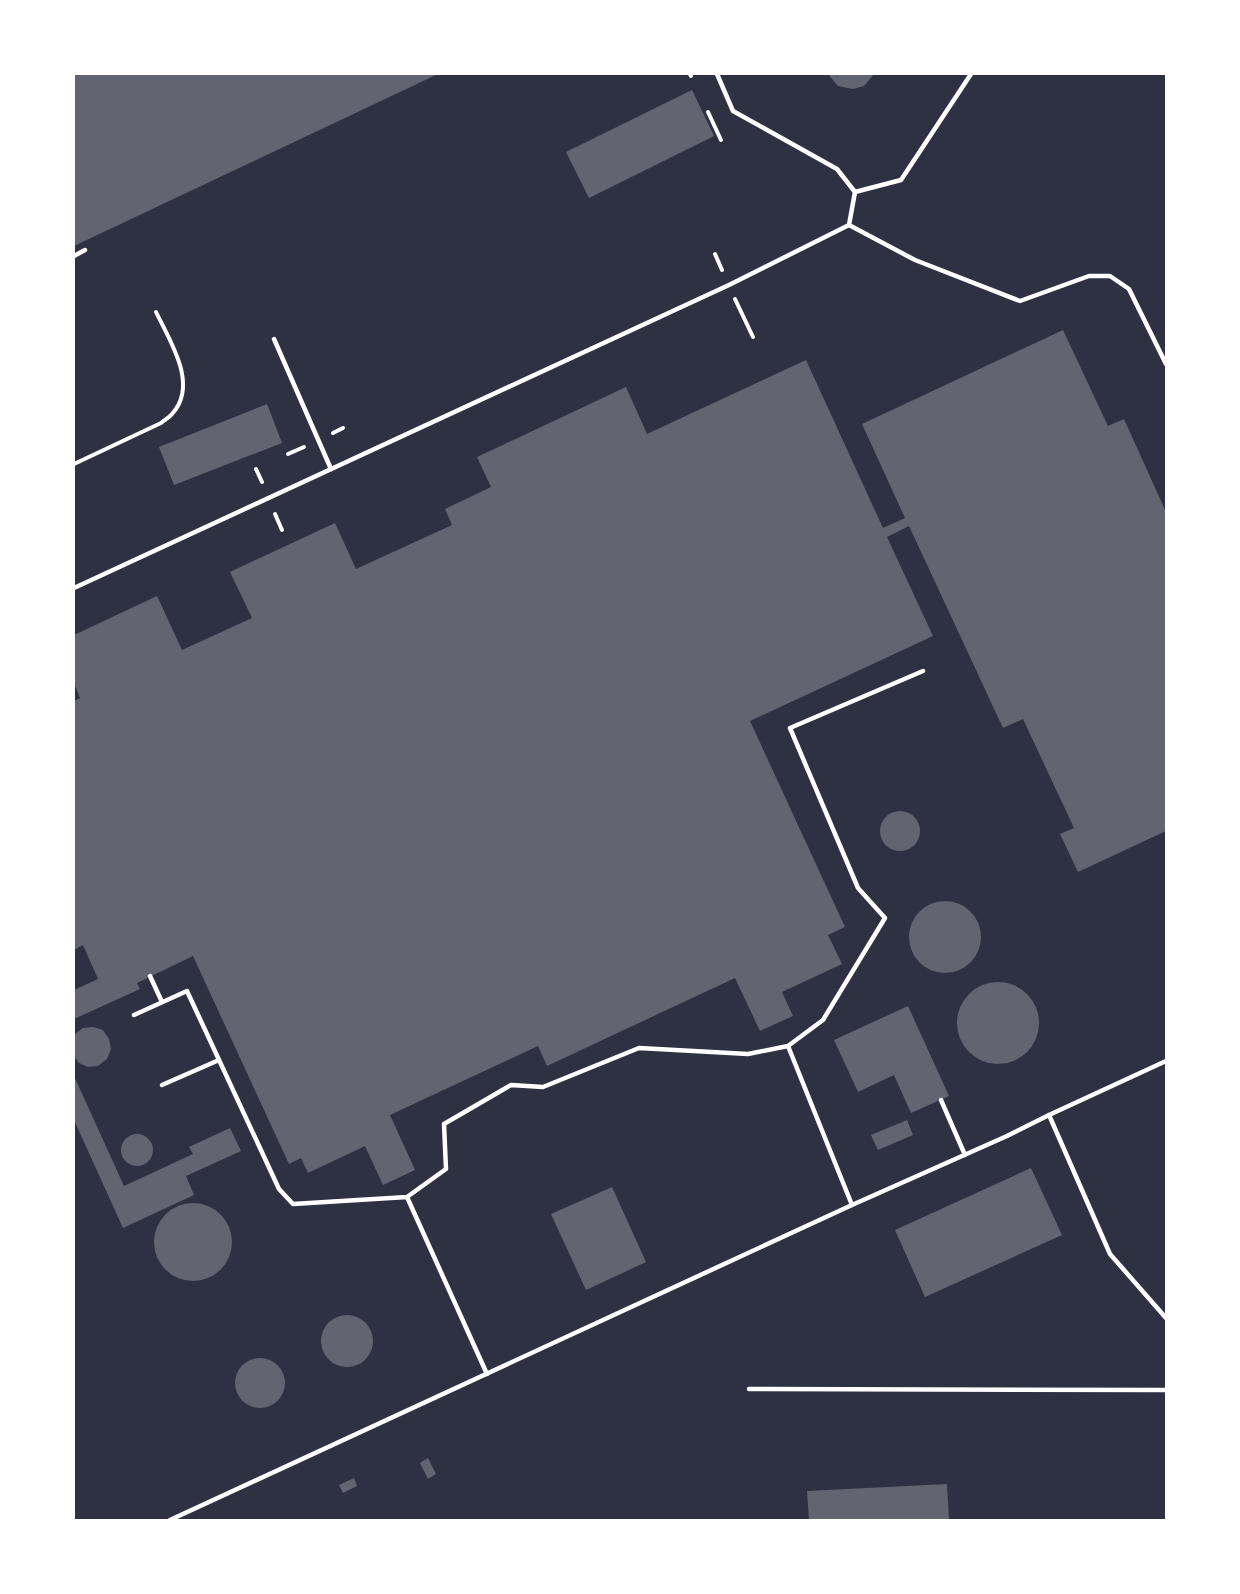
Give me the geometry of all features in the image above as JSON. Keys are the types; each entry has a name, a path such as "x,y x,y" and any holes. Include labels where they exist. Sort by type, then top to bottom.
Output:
{"lane":[{"path":"717,74 733,111 837,168 855,192 849,225"},
{"path":"855,192 901,180 970,74"},
{"path":"849,225 915,260 1020,301 1089,276 1110,276 1129,289 1167,364"},
{"path":"74,588 718,290 849,225"},
{"path":"74,256 86,250"},
{"path":"274,339 331,470"},
{"path":"134,1015 187,991 279,1189 293,1204 407,1197 446,1169 444,1124 511,1085 543,1087 639,1048 748,1054 788,1046 823,1020 885,918 858,888 790,728 923,671"},
{"path":"150,976 162,1002"},
{"path":"788,1046 852,1205"},
{"path":"162,1085 219,1060"},
{"path":"170,1521 1167,1061"},
{"path":"941,1100 965,1155"},
{"path":"1049,1115 1110,1254 1167,1318"},
{"path":"407,1197 487,1374"},
{"path":"749,1389 1167,1390"},
{"path":"184,1514 188,1521"}],"path":[{"path":"708,112 721,140"},
{"path":"74,464 161,423 172,415 180,402 183,377 180,363 156,312"}],"building":[{"path":"74,74 438,74 74,246"},
{"path":"828,74 874,74 864,86 853,89 838,86"},
{"path":"692,90 714,136 589,198 566,152"},
{"path":"1063,330 1108,426 1124,419 1166,512 1166,831 1078,872 1060,834 1074,828 1023,719 1003,728 909,526 887,537 933,636 750,721 845,927 828,935 842,964 782,992 793,1016 760,1031 735,978 547,1066 538,1046 390,1115 415,1170 383,1185 365,1146 308,1173 301,1158 289,1164 193,956 137,983 140,989 74,1019 74,990 98,979 83,945 74,950 74,701 80,698 74,683 74,635 157,596 182,650 252,618 230,572 335,523 356,569 452,525 445,509 491,487 477,457 626,387 647,434 806,360 883,528 905,518 862,424"},
{"path":"267,404 282,443 174,485 159,447"},
{"path":"900,811 908,812 914,817 919,823 919,839 914,845 908,850 900,851 892,850 886,845 881,839 880,831 881,823 886,817 892,812"},
{"path":"945,901 965,907 975,917 981,937 975,957 965,967 945,973 925,967 915,957 909,937 915,917 925,907"},
{"path":"998,982 1014,985 1027,994 1036,1007 1039,1023 1036,1039 1027,1052 1014,1061 998,1064 982,1061 969,1052 960,1039 957,1023 960,1007 969,994 982,985"},
{"path":"908,1006 949,1096 911,1113 894,1075 858,1092 834,1040"},
{"path":"93,1027 103,1030 109,1039 111,1049 107,1059 98,1066 88,1067 79,1063 74,1056 74,1037 83,1028"},
{"path":"74,1076 124,1186 193,1154 189,1147 230,1128 241,1151 186,1176 194,1195 123,1228 74,1120"},
{"path":"907,1120 913,1135 878,1150 871,1135"},
{"path":"137,1134 148,1139 153,1150 148,1161 137,1166 126,1161 121,1150 126,1139"},
{"path":"1031,1168 1062,1235 925,1297 895,1230"},
{"path":"612,1187 646,1262 586,1290 551,1214"},
{"path":"185,1203 201,1203 215,1209 226,1220 232,1234 232,1250 226,1264 215,1275 201,1281 185,1281 171,1275 160,1264 154,1250 154,1234 160,1220 171,1209"},
{"path":"347,1315 357,1317 365,1323 371,1331 373,1341 371,1351 365,1359 357,1365 347,1367 337,1365 329,1359 323,1351 321,1341 323,1331 329,1323 337,1317"},
{"path":"260,1358 278,1365 285,1383 278,1401 260,1408 242,1401 235,1383 242,1365"},
{"path":"428,1458 436,1474 428,1479 420,1463"},
{"path":"354,1478 357,1486 343,1493 339,1485"},
{"path":"947,1484 949,1520 809,1520 807,1491"}]}
